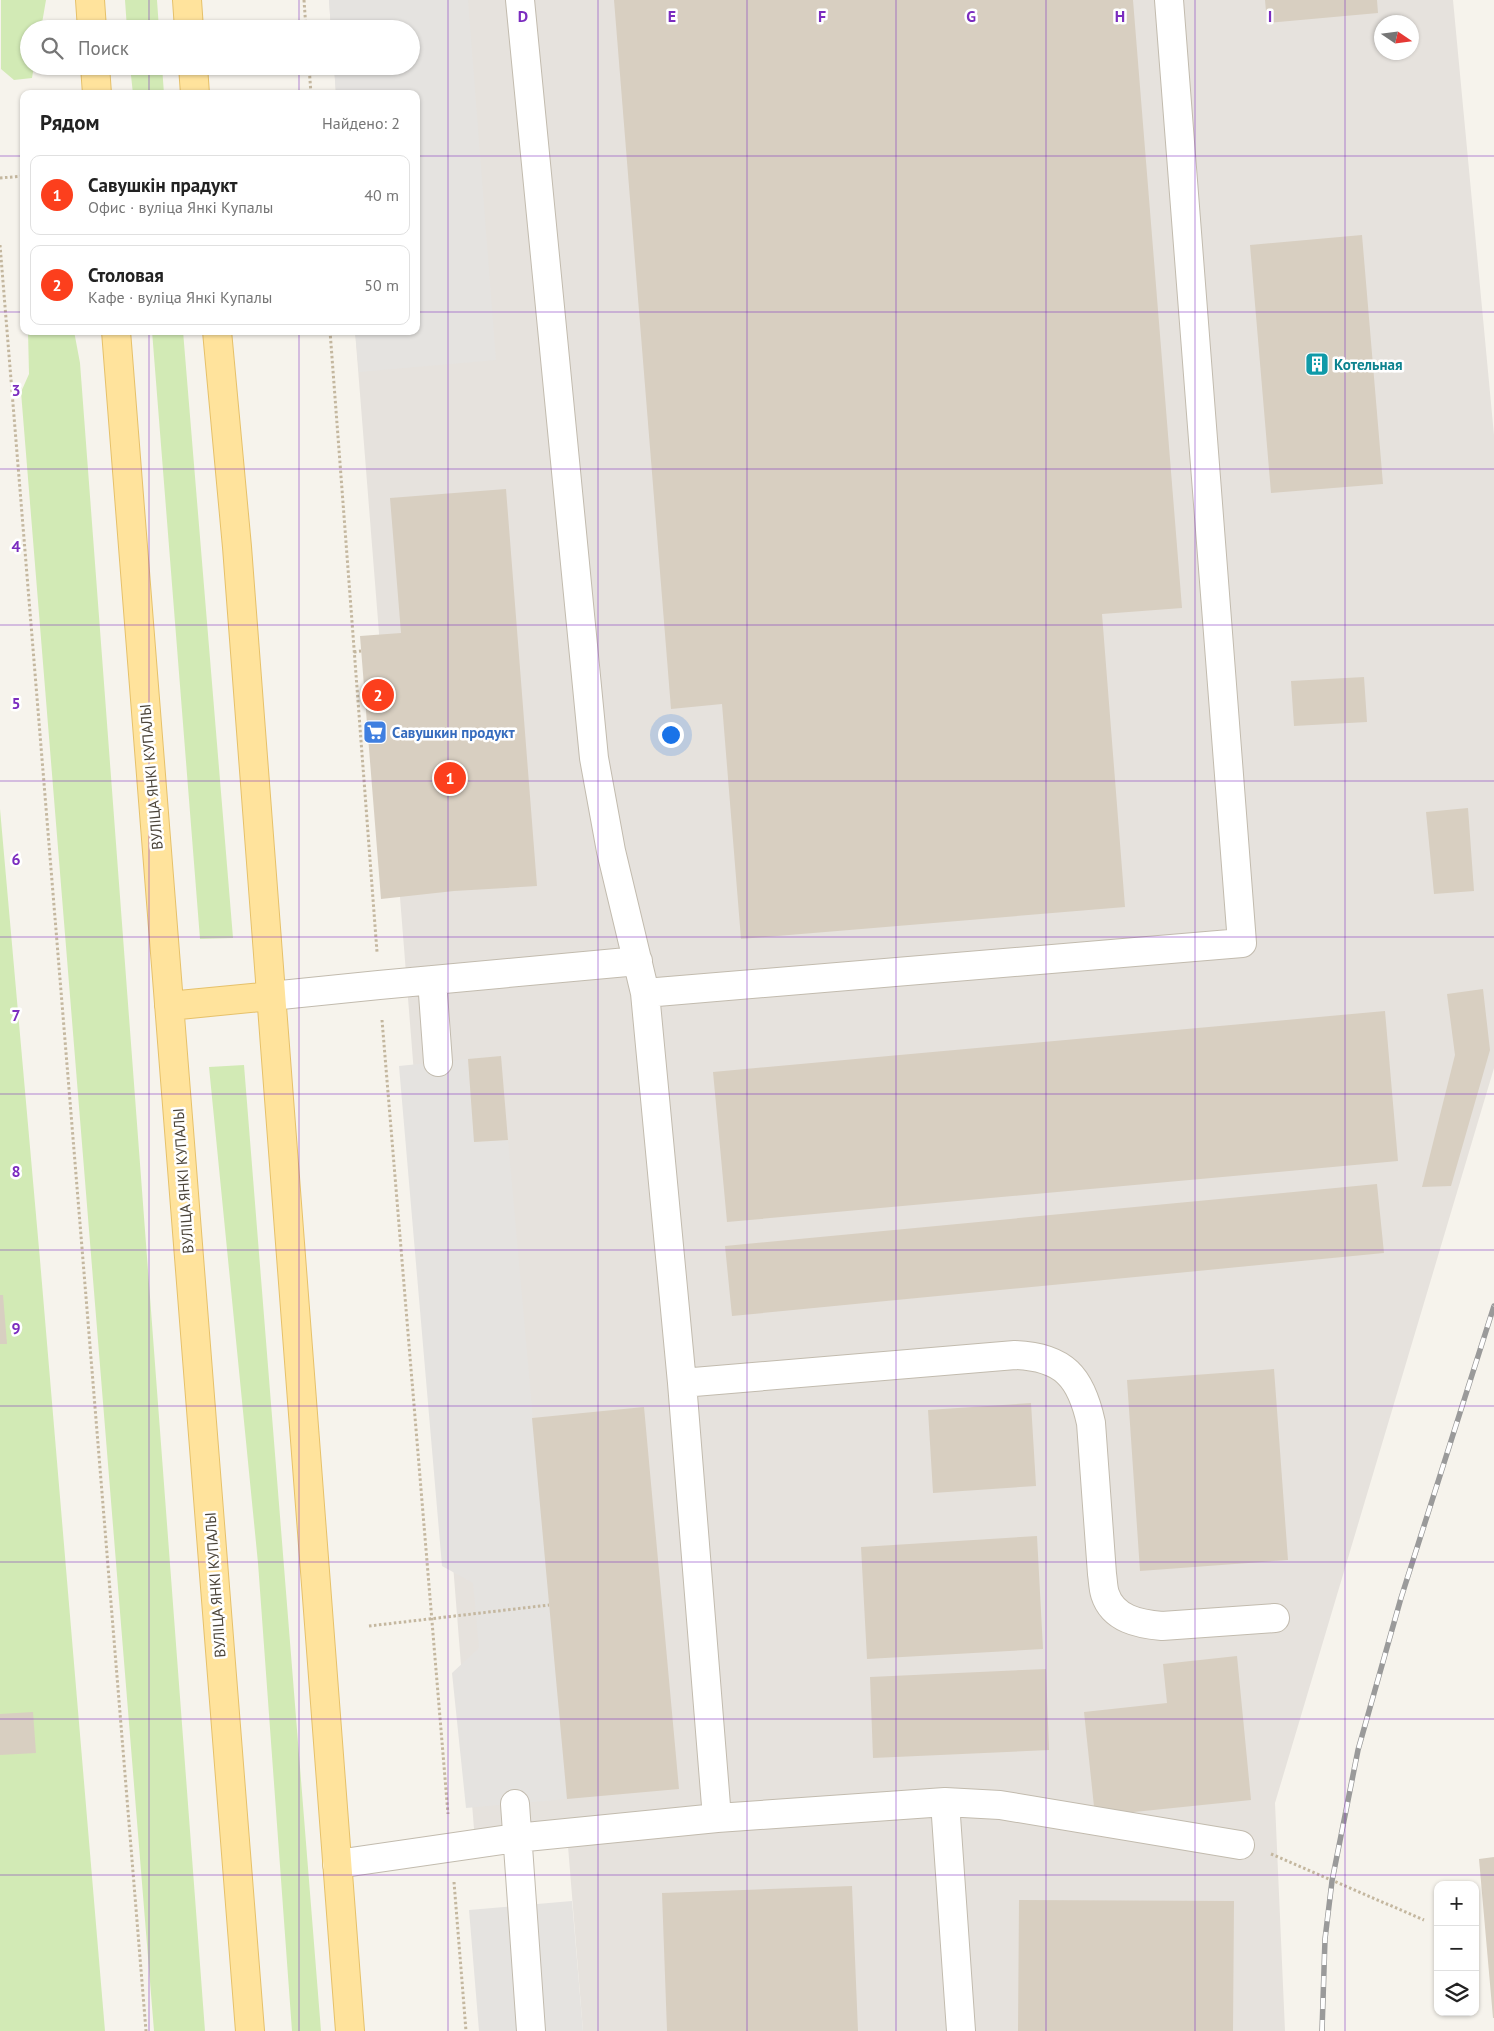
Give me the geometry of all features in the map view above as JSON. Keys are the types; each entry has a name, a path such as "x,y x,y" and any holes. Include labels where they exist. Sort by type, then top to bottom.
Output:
{"main road":[{"path":"90,0 91,20"},
{"path":"187,0 189,20"},
{"path":"96,75 97,90"},
{"path":"194,75 195,90"},
{"name":"ВУЛІЦА ЯНКІ КУПАЛЫ","path":"116,335 250,2031"},
{"path":"217,335 237,547 350,2031"},
{"path":"169,1006 271,996"}],"lane":[{"path":"520,0 594,758 611,852 645,993 682,1383 717,1818"},
{"path":"645,993 1242,943 1170,0"},
{"path":"271,996 638,961"},
{"path":"432,980 438,1062"},
{"path":"682,1383 1015,1355 1036,1356 1057,1364 1077,1382 1086,1401 1091,1423 1102,1574 1105,1594 1115,1611 1130,1620 1146,1625 1162,1626 1275,1618"},
{"path":"336,1864 516,1838 717,1818 945,1802 1000,1805 1240,1844"},
{"path":"945,1802 962,2031"},
{"path":"515,1804 531,2031"}],"path":[{"path":"304,0 305,20"},
{"path":"310,75 311,90"},
{"path":"0,178 20,176"},
{"path":"0,245 146,2031"},
{"path":"330,335 379,985 466,2031"},
{"path":"354,652 361,652"},
{"path":"369,1626 549,1605"},
{"path":"1240,1844 1283,1859 1424,1920"}],"shaded area":[{"path":"329,0 1453,0 1494,435 1494,1068 1275,1803 1285,2031 583,2031 567,1834 476,1854 355,335 420,335 420,90 336,90 335,75 420,75 420,20 330,20"},
{"path":"329,0 468,0 496,360 359,372 355,335 420,335 420,90 336,90 335,75 420,75 420,20 330,20"},
{"path":"468,1059 474,1142 508,1140 567,1799 466,1808 452,1673 479,1648 473,1583 442,1566 399,1066"},
{"path":"572,1901 583,2031 479,2031 469,1910"}],"green space":[{"path":"1,0 46,0 43,20 20,20 20,75 32,75 32,78 14,80 1,69"},
{"path":"125,0 157,0 158,20 126,20"},
{"path":"131,75 163,75 164,90 133,90"},
{"path":"28,335 75,335 80,363 205,2031 154,2031 21,392 29,374"},
{"path":"152,335 183,335 233,938 200,939"},
{"path":"0,809 40,1260 105,2031 0,2031"},
{"path":"244,1065 321,2031 292,2031 258,1563 209,1067"}],"building":[{"path":"614,0 1133,0 1182,608 1102,614 1125,907 741,939 722,704 671,709"},
{"path":"1265,0 1377,0 1378,13 1267,23"},
{"name":"Котельная","path":"1362,235 1383,484 1271,493 1250,245"},
{"path":"506,489 537,886 454,891 381,899 360,636 401,633 390,498"},
{"path":"1364,677 1367,722 1294,726 1291,681"},
{"path":"1468,808 1474,891 1434,894 1426,812"},
{"path":"1483,989 1490,1050 1451,1186 1422,1187 1455,1055 1447,994"},
{"path":"1385,1011 1398,1161 727,1222 713,1072"},
{"path":"501,1056 508,1140 474,1142 468,1059"},
{"path":"1377,1184 1384,1253 732,1316 725,1246"},
{"path":"0,1295 3,1295 7,1344 0,1344"},
{"path":"1274,1369 1288,1560 1140,1571 1127,1380"},
{"path":"1031,1403 1036,1486 933,1493 928,1410"},
{"path":"644,1407 679,1789 567,1799 532,1418"},
{"path":"1037,1536 1043,1649 867,1659 861,1547"},
{"path":"1237,1656 1251,1800 1095,1816 1084,1712 1167,1703 1163,1664"},
{"path":"1046,1669 1049,1750 873,1758 870,1677"},
{"path":"33,1712 36,1753 0,1755 0,1714"},
{"path":"1494,1857 1494,2018 1493,2018 1479,1859"},
{"path":"852,1886 858,2031 667,2031 662,1893"},
{"path":"1019,1900 1234,1901 1233,2031 1018,2031"}],"railway":[{"path":"1322,2031 1325,1939 1332,1881 1358,1750 1401,1598 1494,1306"}],"place":[{"name":"Котельная","path":"1317,364"},
{"name":"Столовая","path":"378,695"},
{"name":"Савушкин продукт","path":"375,732"},
{"name":"Савушкін прадукт","path":"450,778"}]}
